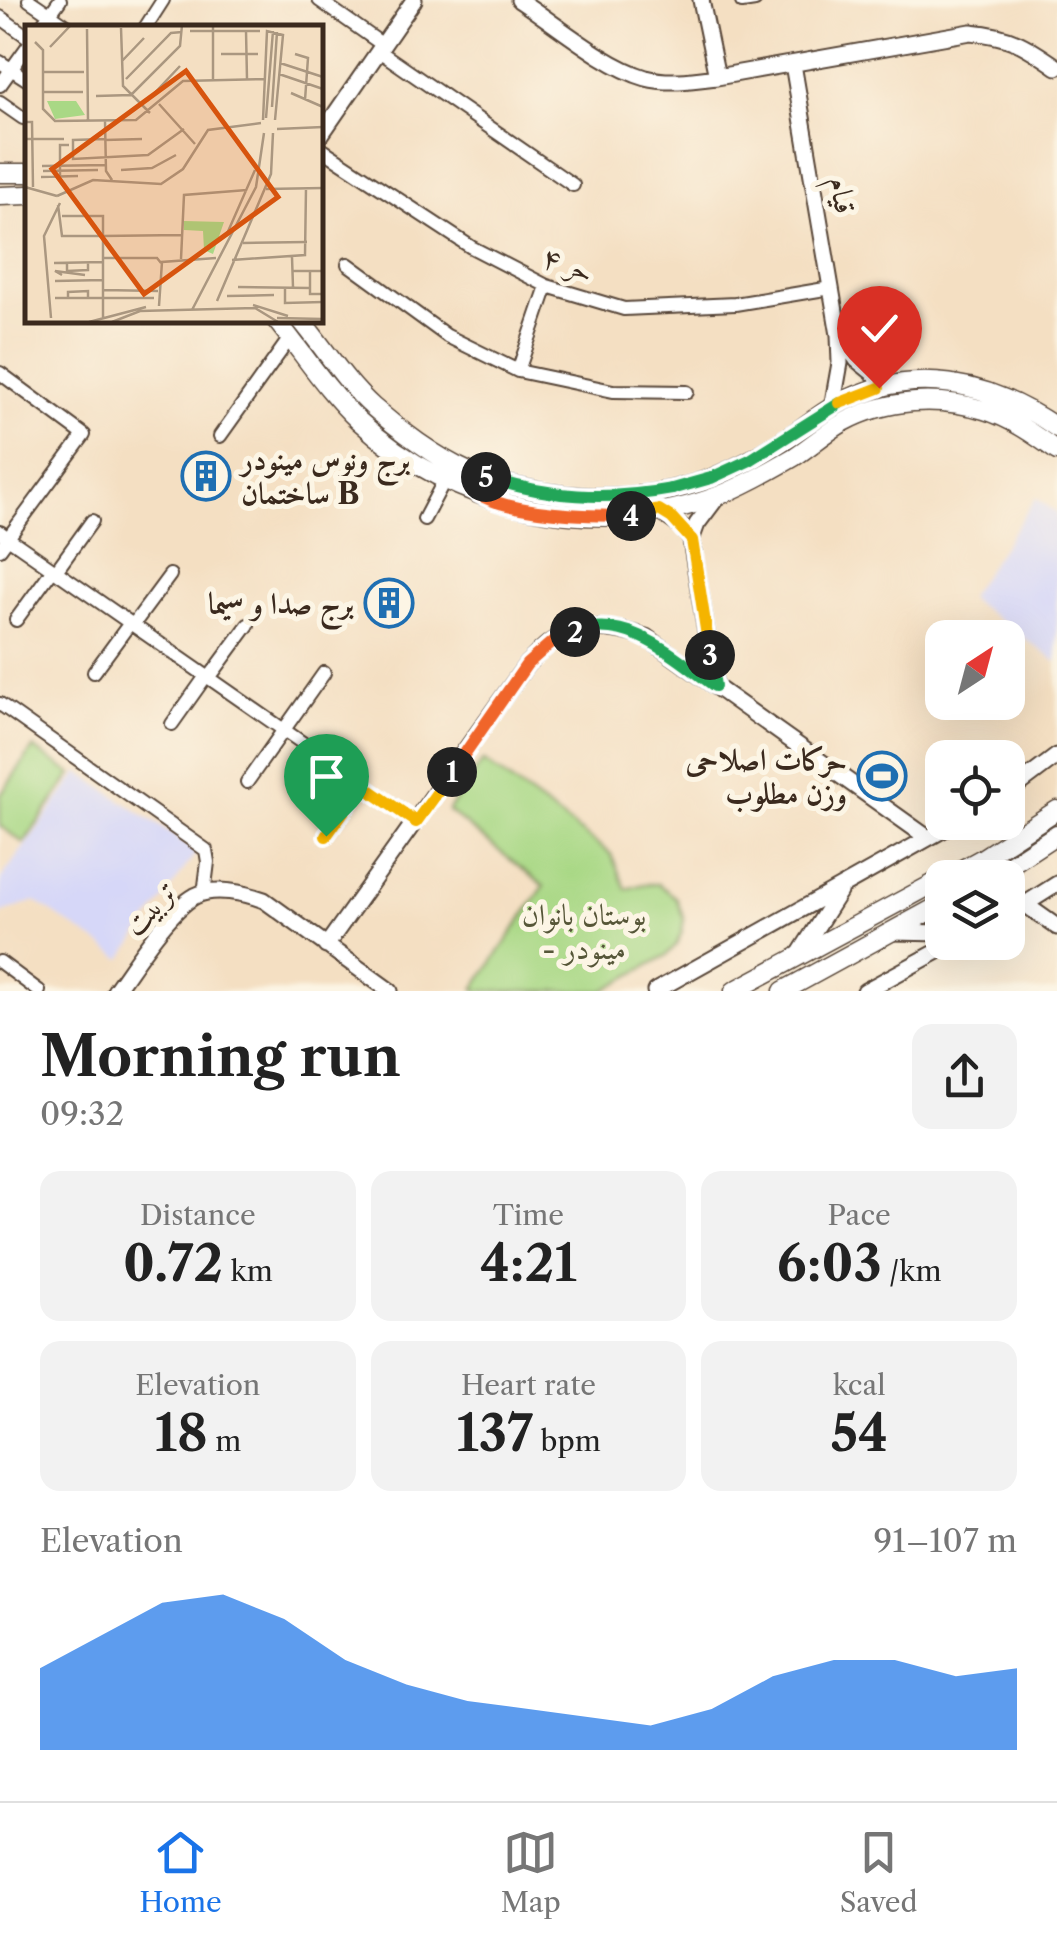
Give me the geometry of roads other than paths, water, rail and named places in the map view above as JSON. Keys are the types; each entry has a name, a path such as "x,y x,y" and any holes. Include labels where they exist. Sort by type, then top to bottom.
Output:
{"main road":[{"path":"0,172 25,174"},
{"path":"278,322 358,419 395,450 479,485 588,497 629,497 672,489 711,478 750,460 858,395 902,383 948,382 993,392 1057,428"},
{"path":"302,322 370,405 406,434 441,471"},
{"path":"479,485 500,502 553,514 631,516 718,496 758,477 846,422 904,402 946,402 987,410 1057,451"},
{"path":"979,860 1057,810"},
{"path":"1017,860 1057,834"},
{"path":"734,991 925,888"},
{"path":"784,991 925,914"}],"street":[{"path":"29,0 66,25"},
{"path":"42,25 60,0"},
{"path":"146,25 164,0"},
{"path":"319,0 572,185"},
{"path":"322,133 414,0"},
{"path":"519,0 613,63 647,78 679,82 971,32 1002,35 1057,66"},
{"path":"701,0 717,77"},
{"path":"0,17 25,34"},
{"path":"0,85 5,66 25,49"},
{"name":"قیام","path":"793,64 839,335 840,363 832,408"},
{"path":"0,102 23,118"},
{"name":"حر ۴","path":"322,149 470,247 547,286 624,309 735,304 831,288"},
{"path":"348,264 447,336 518,371 613,391 687,392"},
{"path":"518,371 547,286"},
{"path":"839,335 857,360 889,386"},
{"path":"220,436 290,338"},
{"path":"0,373 84,435 3,540 54,570 416,822"},
{"path":"424,519 441,471"},
{"path":"715,686 692,540 697,524 718,496"},
{"path":"659,510 692,540"},
{"path":"16,620 92,520"},
{"path":"94,672 170,575"},
{"path":"172,724 248,625"},
{"path":"326,946 527,664 552,642 581,629 615,628 646,637 925,836"},
{"path":"247,782 324,673"},
{"path":"0,704 206,850 204,894"},
{"path":"1025,780 1057,756"},
{"path":"326,836 362,785"},
{"path":"655,991 925,840"},
{"path":"1057,884 1026,905 1057,927"},
{"path":"798,956 842,888"},
{"name":"تربیت","path":"115,991 171,917 197,894 232,892 264,900 390,991"},
{"path":"893,932 925,933"},
{"path":"865,991 925,958"},
{"path":"0,962 39,991"}],"place":[{"name":"برج ونوس مینودر ساختمان B","path":"206,476"},
{"name":"برج صدا و سیما","path":"389,603"},
{"name":"حرکات اصلاحی وزن مطلوب","path":"882,776"}],"park label":[{"name":"بوستان بانوان - مینودر","path":"584,931"}]}
